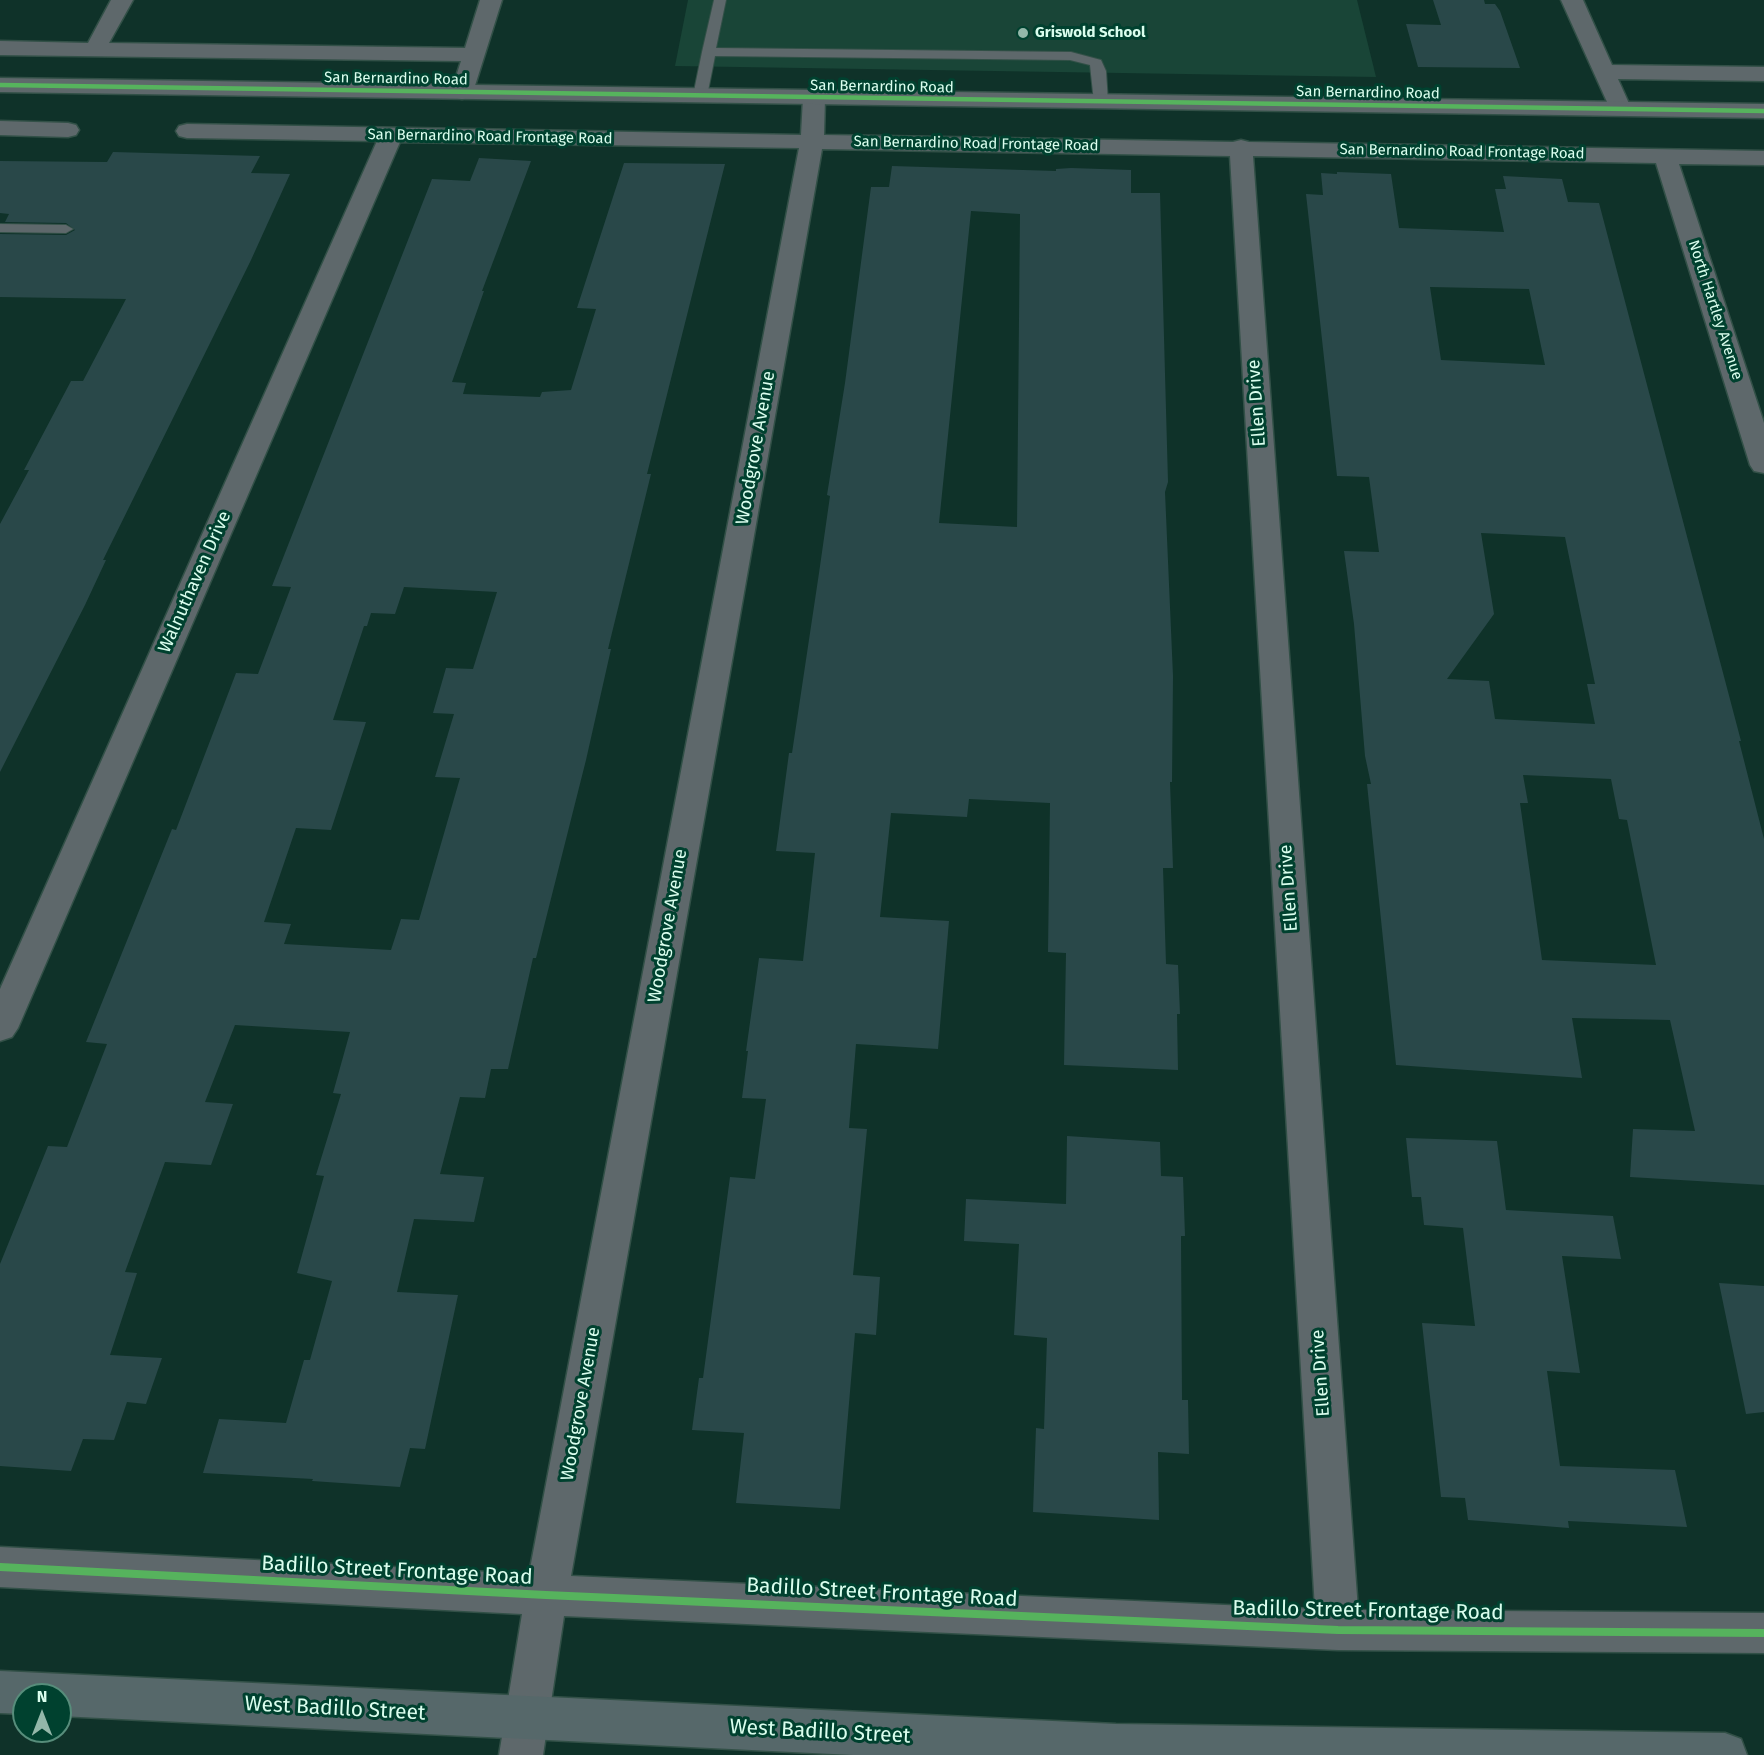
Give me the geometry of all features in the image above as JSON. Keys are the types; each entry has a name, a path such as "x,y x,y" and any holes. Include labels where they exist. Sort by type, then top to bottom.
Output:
{"main road":[{"name":"West Badillo Street","path":"72,1696 524,1737 1725,1755"}],"street":[{"path":"95,50 122,0"},
{"path":"462,92 491,0"},
{"path":"1572,0 1620,108"},
{"name":"San Bernardino Road","path":"0,48 475,55"},
{"path":"1604,72 1764,74"},
{"name":"San Bernardino Road","path":"0,85 1764,111"},
{"name":"Woodgrove Avenue","path":"524,1737 546,1595 812,141 814,98"},
{"path":"0,128 68,130"},
{"name":"San Bernardino Road Frontage Road","path":"187,131 1241,147 1764,158"},
{"name":"Walnuthaven Drive","path":"0,1028 391,135"},
{"name":"Ellen Drive","path":"1241,147 1338,1630"},
{"name":"North Hartley Avenue","path":"1665,156 1764,465"},
{"name":"Badillo Street Frontage Road","path":"0,1567 546,1595 1338,1630 1764,1633"}],"lane":[{"path":"700,96 720,0"},
{"path":"708,52 1071,56 1096,63 1100,71 1101,102"},
{"path":"0,228 66,229"}],"shaded area":[{"name":"Griswold School","path":"688,0 1357,0 1376,77 675,66"}],"building":[{"path":"1433,0 1484,0 1485,4 1495,4 1500,11 1520,68 1418,67 1406,24 1441,25"},
{"path":"113,152 260,156 251,173 290,174 251,260 103,560 106,560 85,605 0,772 0,524 29,470 24,470 71,381 83,381 126,299 0,297 0,234 66,235 75,230 66,223 5,222 9,214 0,213 0,161 107,162"},
{"path":"479,158 531,161 482,291 484,291 452,382 466,383 463,394 540,397 542,392 571,390 596,309 577,308 624,163 725,164 647,474 651,474 608,649 611,649 586,760 536,958 533,958 508,1069 491,1069 485,1098 460,1097 440,1174 484,1177 474,1222 414,1219 397,1292 458,1295 425,1449 410,1448 400,1487 312,1481 313,1479 203,1473 219,1419 286,1423 304,1360 310,1360 332,1281 297,1273 324,1176 316,1175 341,1094 333,1093 350,1032 235,1025 205,1102 233,1104 211,1165 165,1162 125,1272 137,1273 110,1355 162,1358 146,1404 127,1402 114,1440 83,1439 71,1471 0,1466 0,1264 48,1146 67,1147 107,1044 86,1042 172,829 176,830 236,673 258,674 291,587 272,586 432,179 470,181","holes":["404,587 497,592 473,669 446,668 433,713 454,714 435,777 460,778 419,920 401,919 391,950 284,944 291,924 264,922 296,828 331,830 366,722 333,720 364,626 367,626 371,613 395,614"]},
{"path":"892,166 1056,171 1056,169 1071,168 1131,170 1131,193 1160,193 1168,482 1165,492 1173,676 1172,782 1170,782 1173,868 1163,868 1166,964 1178,965 1180,1014 1177,1014 1178,1070 1064,1065 1066,953 1048,952 1050,803 969,799 967,817 891,813 880,917 949,921 938,1049 856,1044 849,1128 867,1129 853,1275 880,1277 876,1335 855,1333 840,1509 736,1503 744,1433 692,1430 699,1378 703,1378 730,1177 755,1179 766,1099 742,1098 759,958 803,961 815,853 776,851 789,753 792,753 819,573 830,496 827,495 845,383 871,187 889,187","holes":["971,211 1020,214 1017,527 939,523"]},
{"path":"1337,172 1391,174 1399,228 1504,232 1495,189 1506,189 1503,176 1562,179 1568,202 1599,203 1741,741 1739,741 1764,839 1764,1185 1630,1177 1633,1129 1695,1131 1670,1020 1572,1018 1582,1078 1396,1065 1367,784 1371,784 1365,756 1354,624 1344,551 1379,552 1369,477 1337,476 1306,194 1323,195 1321,173 1337,174","holes":["1430,287 1529,289 1545,365 1441,360","1481,533 1565,537 1595,684 1587,684 1595,724 1495,719 1489,681 1447,679 1494,614","1523,775 1611,779 1619,819 1627,820 1656,965 1542,960 1520,803 1528,803"]},
{"path":"1067,1136 1160,1142 1161,1176 1183,1177 1185,1236 1181,1236 1182,1400 1188,1400 1189,1454 1158,1452 1159,1520 1033,1512 1036,1428 1044,1429 1047,1338 1014,1335 1019,1244 964,1241 966,1199 1066,1204"},
{"path":"1406,1138 1497,1141 1506,1210 1613,1216 1621,1259 1562,1256 1580,1373 1547,1371 1560,1466 1675,1470 1687,1527 1568,1521 1569,1528 1468,1520 1465,1498 1441,1497 1422,1323 1475,1326 1463,1228 1424,1225 1421,1197 1412,1197"},
{"path":"1719,1283 1764,1286 1764,1412 1746,1414"}],"cycle path":[{"path":"0,85 1764,111"},
{"path":"0,1567 546,1595 1338,1630 1764,1633"}],"place":[{"name":"Griswold School","path":"1023,33"}]}
